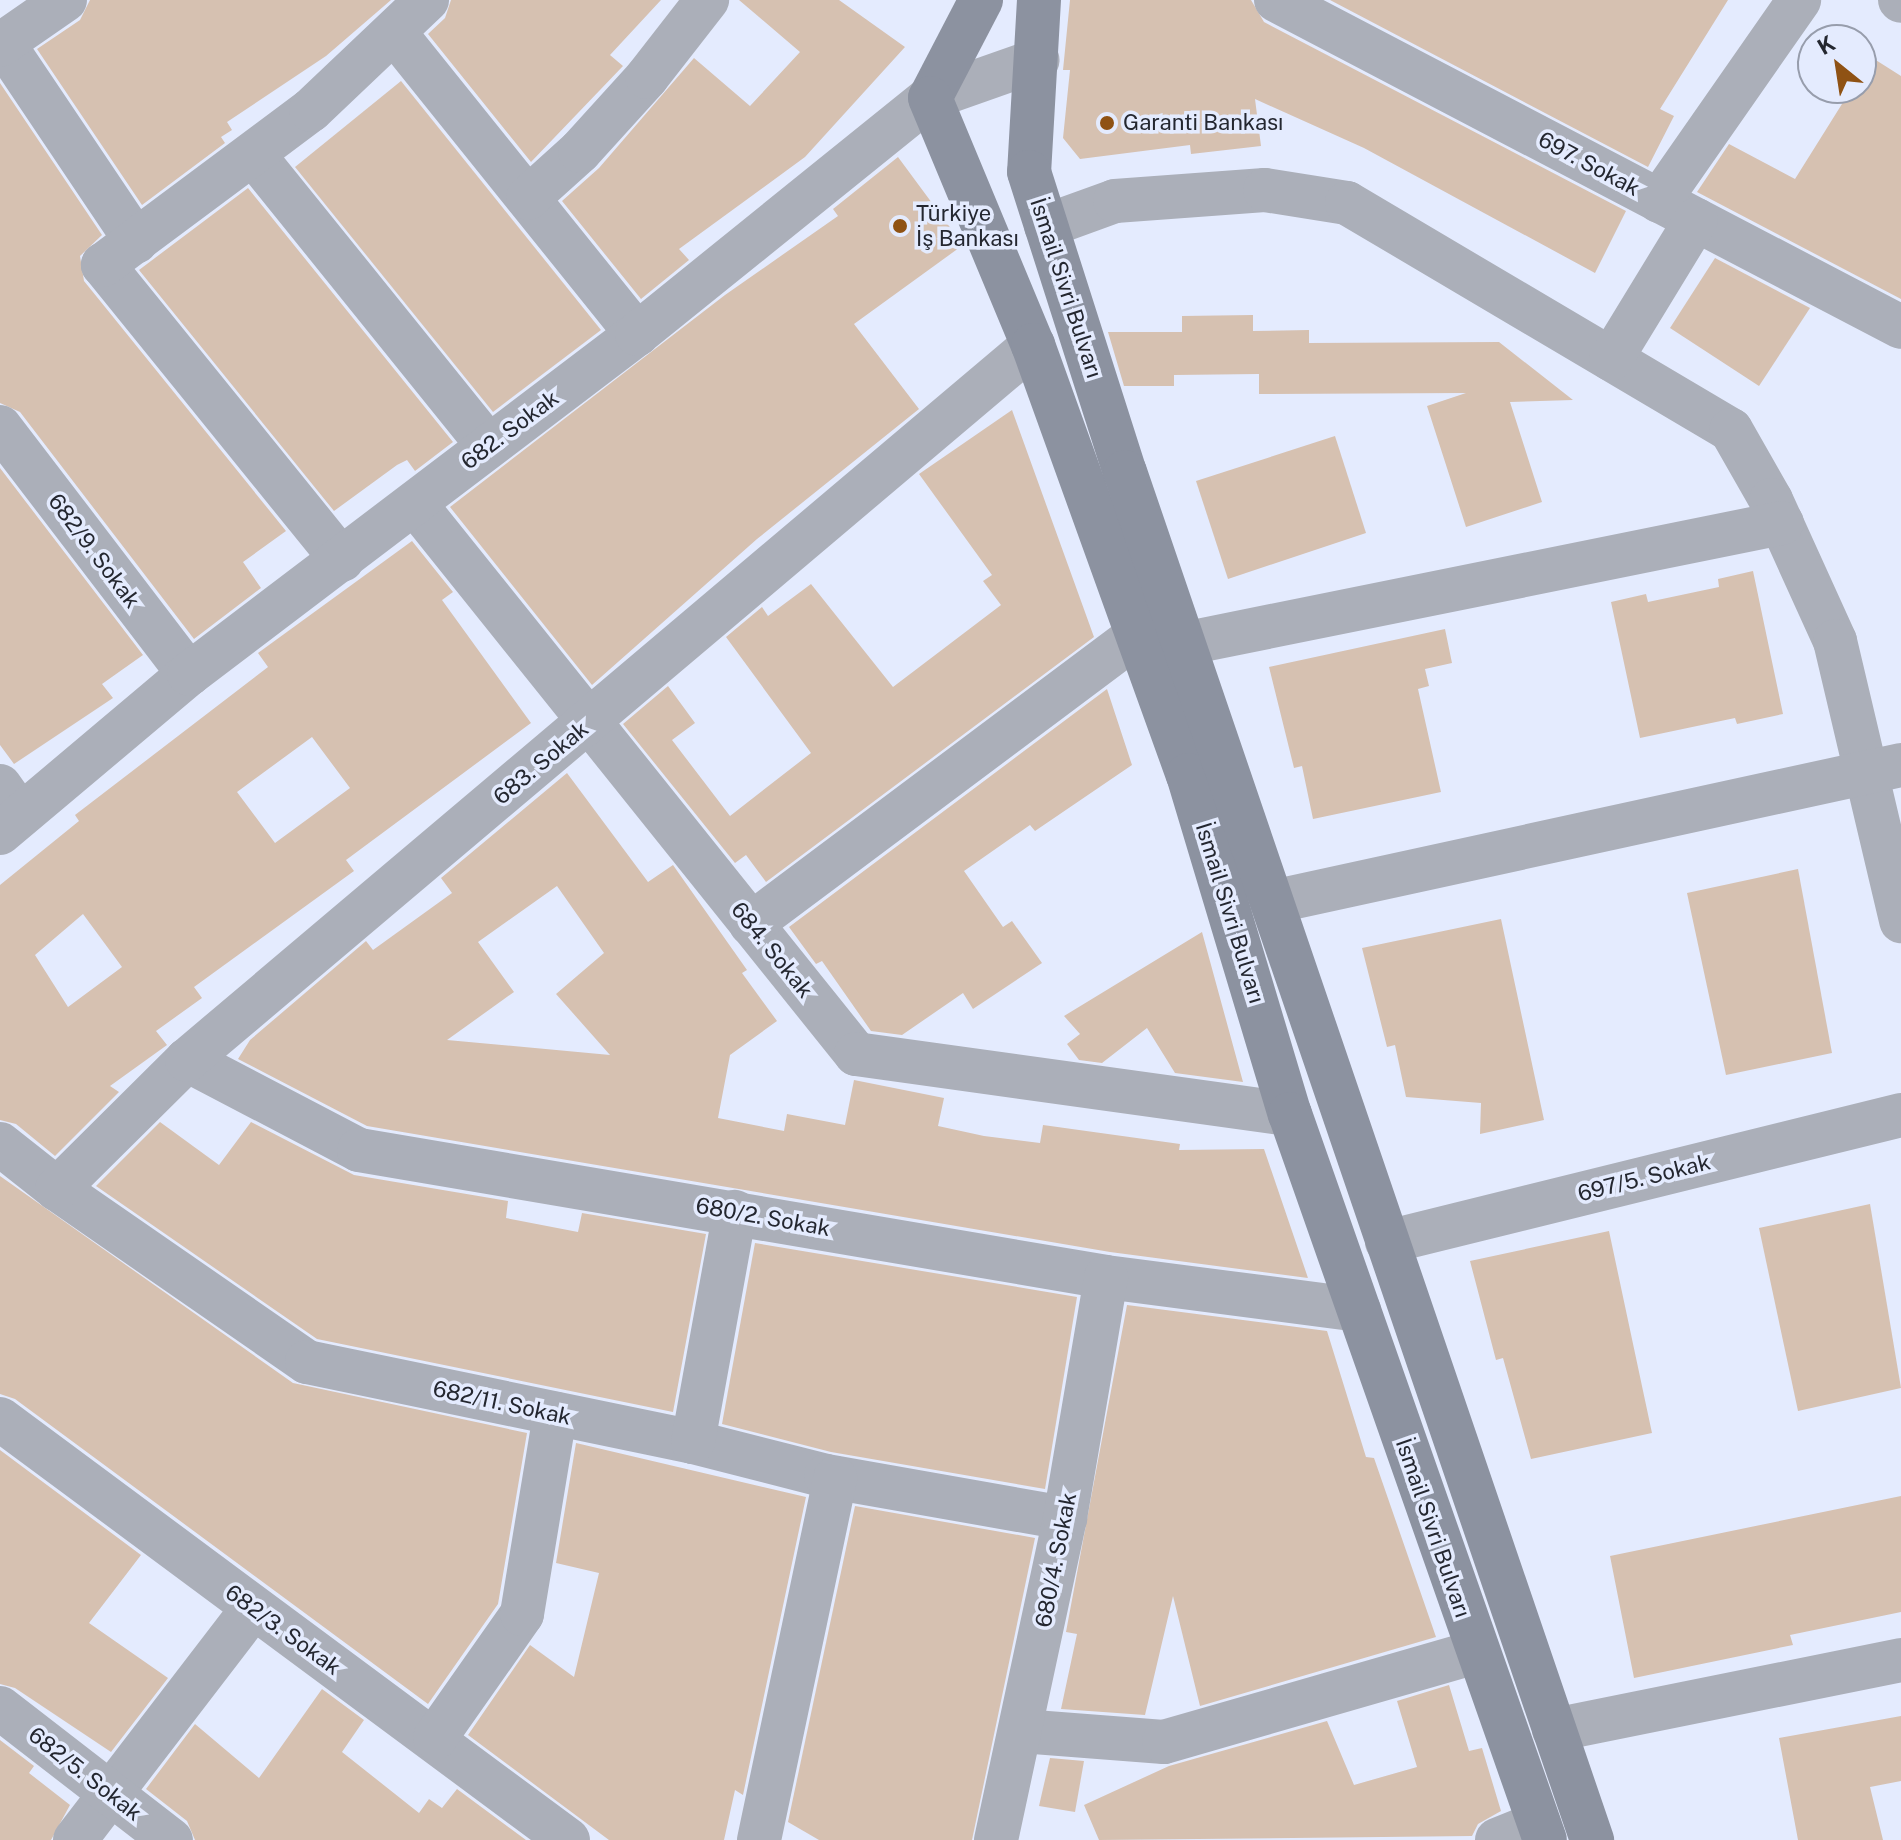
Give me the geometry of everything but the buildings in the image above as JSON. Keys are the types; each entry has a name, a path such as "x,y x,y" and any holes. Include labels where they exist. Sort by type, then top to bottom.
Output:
{"main road":[{"path":"930,98 981,0"},
{"name":"İsmail Sivri Bulvarı","path":"1039,0 1038,60 1029,172 1183,644 1592,1840"},
{"name":"İsmail Sivri Bulvarı","path":"930,98 1033,345 1188,775 1290,1114 1475,1652 1542,1832"}],"street":[{"path":"65,0 1,44 136,241"},
{"path":"342,560 103,265 311,110 427,0"},
{"path":"528,198 580,151 647,77 707,0"},
{"name":"697. Sokak","path":"1276,0 1901,327"},
{"path":"1611,359 1678,210 1799,0"},
{"path":"394,32 637,334"},
{"name":"682. Sokak","path":"6,810 342,560 488,445 637,334 930,98 1038,60"},
{"path":"253,154 488,445"},
{"path":"1046,226 1130,200 1265,190 1347,203 1731,430 1782,523 1835,641 1884,770 1901,921"},
{"name":"683. Sokak","path":"57,1189 187,1060 1033,345"},
{"name":"682/9. Sokak","path":"0,427 189,674"},
{"name":"684. Sokak","path":"415,504 587,724 856,1054 1290,1114"},
{"path":"1183,644 1782,523"},
{"path":"751,924 1138,635"},
{"path":"1272,902 1884,770"},
{"name":"680/2. Sokak","path":"187,1060 359,1150 1106,1277 1359,1310"},
{"name":"697/5. Sokak","path":"1387,1242 1901,1115"},
{"name":"682/11. Sokak","path":"0,1144 57,1189 307,1362 693,1442 835,1478 1065,1518"},
{"path":"693,1442 735,1212"},
{"name":"680/4. Sokak","path":"996,1840 1065,1518 1106,1277"},
{"path":"435,1738 522,1614 555,1414"},
{"name":"682/3. Sokak","path":"0,1419 252,1609 435,1738 568,1840"},
{"path":"772,1833 835,1478"},
{"path":"75,1840 252,1609"},
{"path":"1021,1731 1164,1742 1475,1652"},
{"path":"1554,1730 1901,1660"},
{"name":"682/5. Sokak","path":"0,1708 171,1840"},
{"path":"1497,1840 1542,1832"}],"place":[{"name":"Garanti Bankası","path":"1107,123"},
{"name":"Türkiye İş Bankası","path":"900,226"}]}
